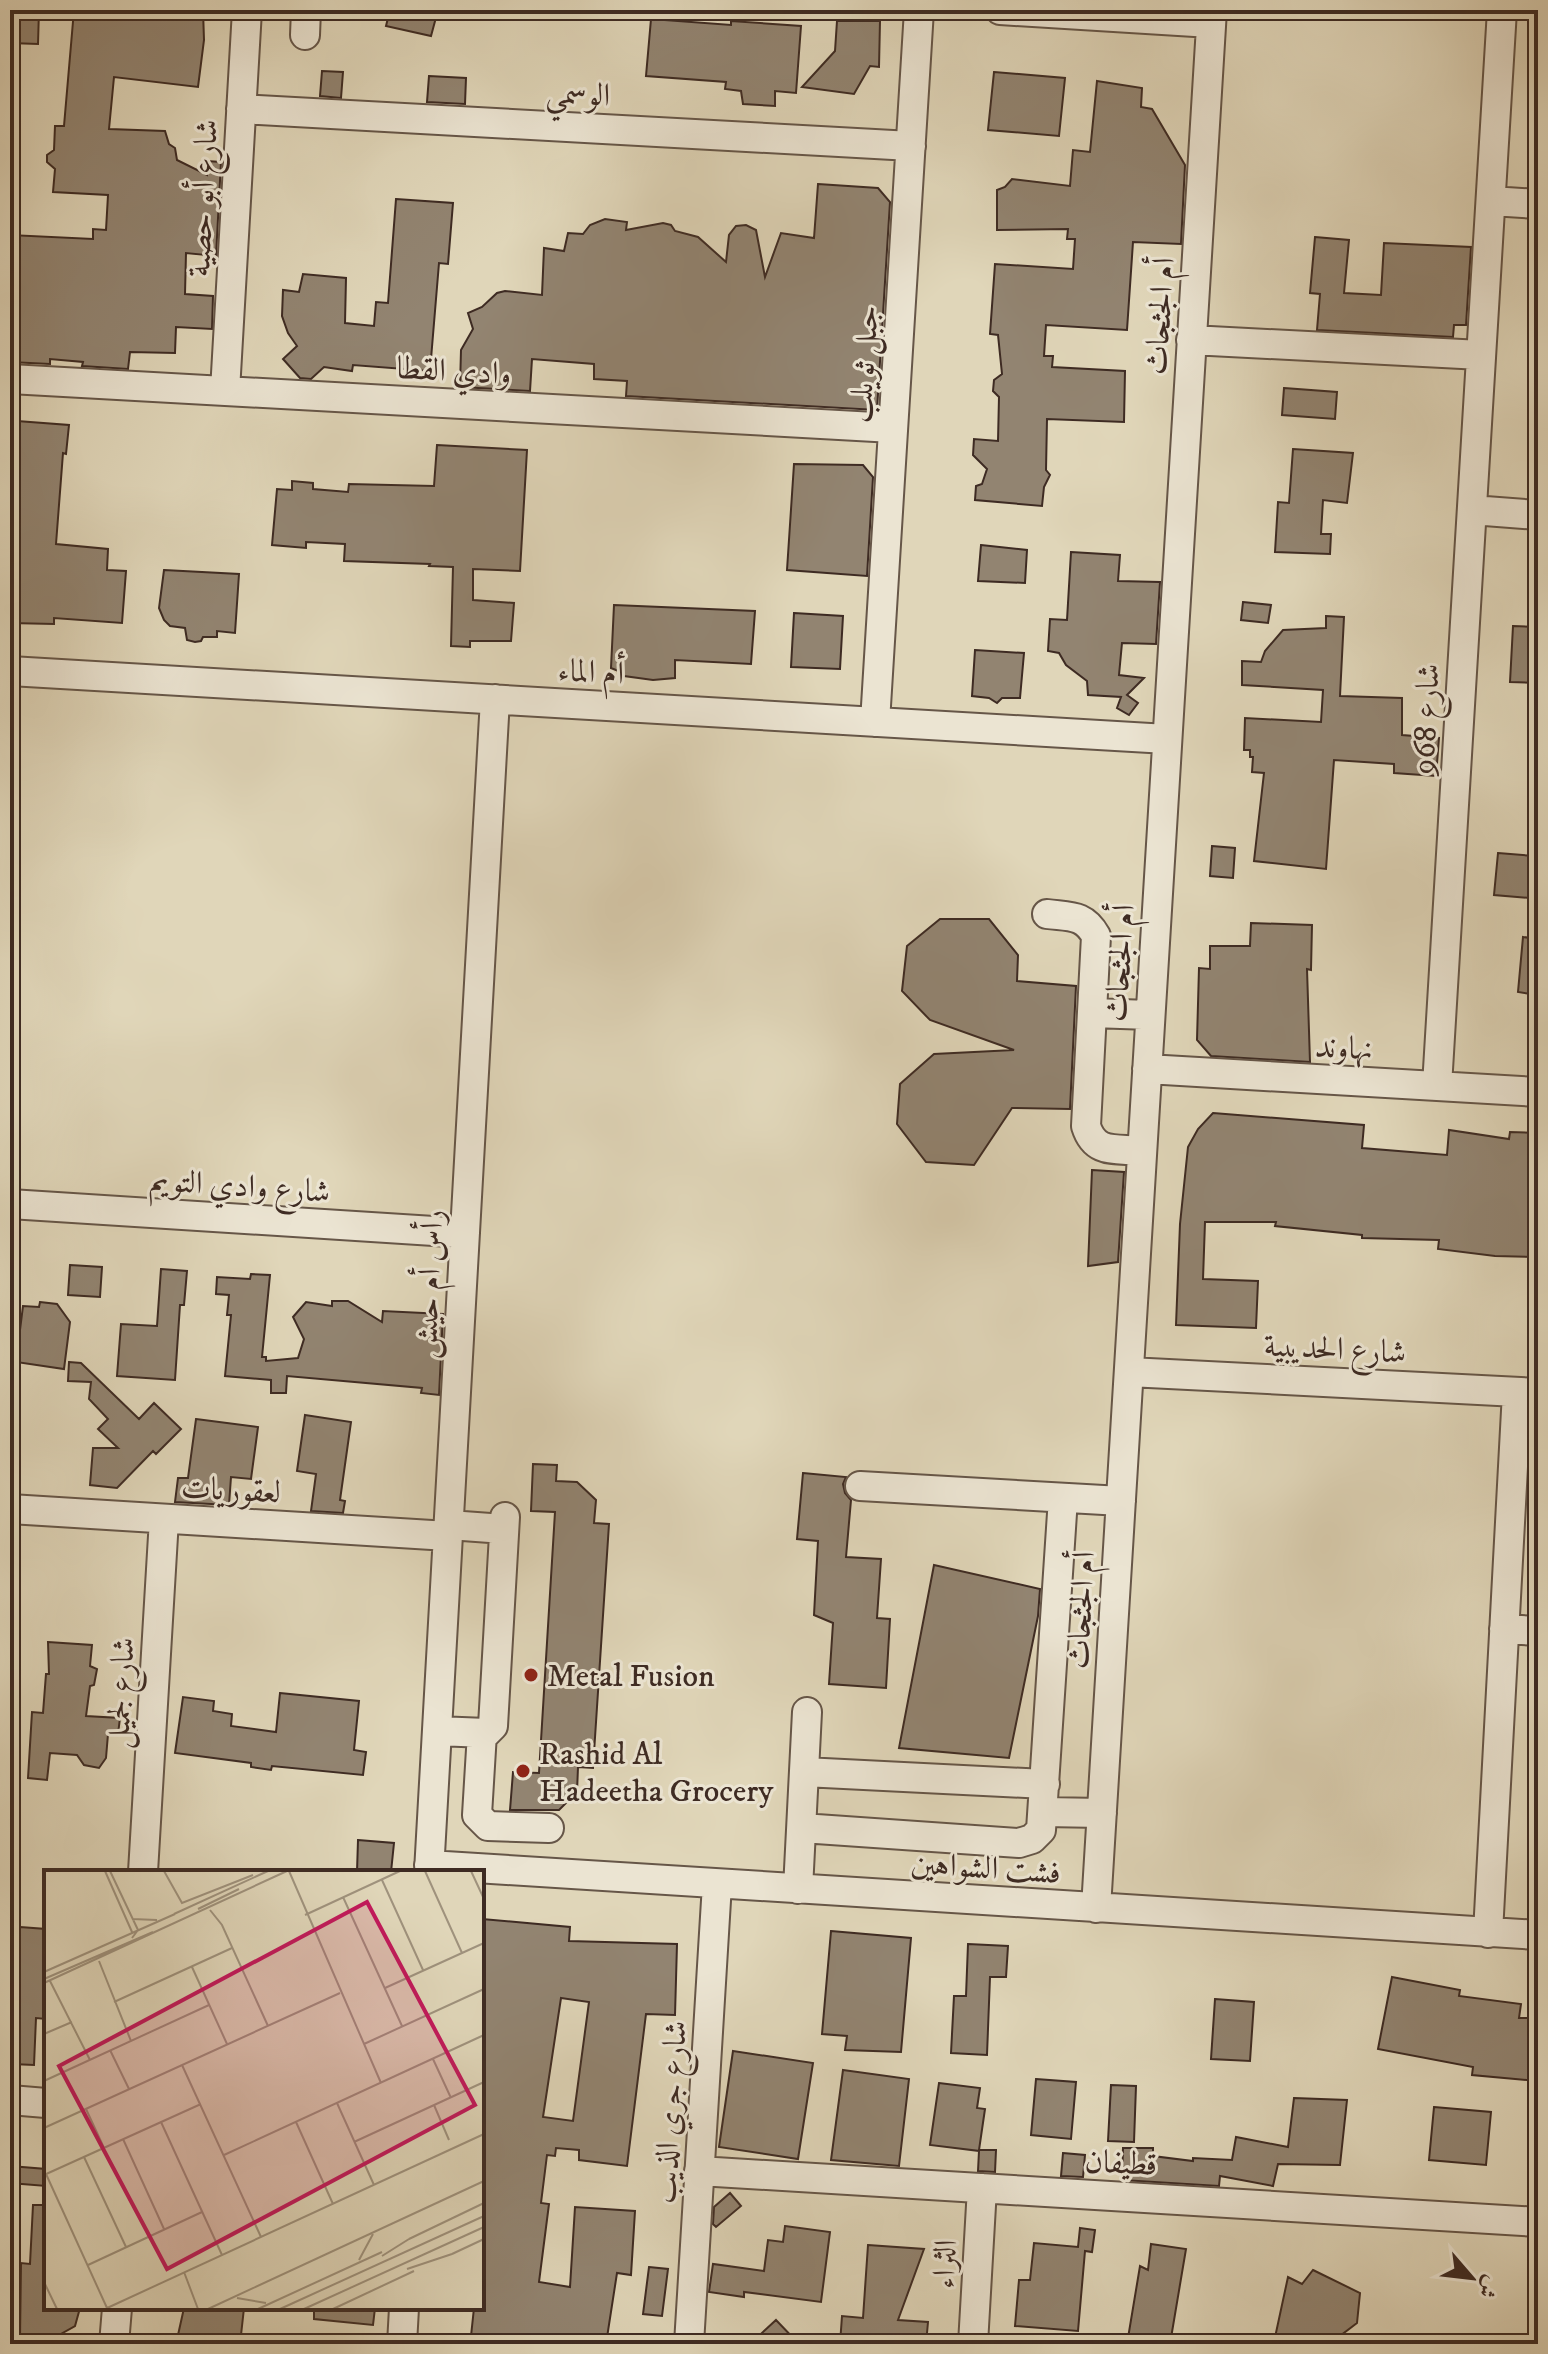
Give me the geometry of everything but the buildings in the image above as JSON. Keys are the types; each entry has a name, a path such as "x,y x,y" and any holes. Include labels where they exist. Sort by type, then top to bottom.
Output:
{"street":[{"name":"شارع أبو حصية","path":"225,391 247,10"},
{"name":"جبل ثويلب","path":"875,722 919,10"},
{"name":"أم الجثجاث","path":"1000,10 1211,16 1096,1908"},
{"name":"شارع 968","path":"1437,1086 1502,10"},
{"name":"الوسمي","path":"241,109 911,146"},
{"path":"1491,201 1538,204"},
{"path":"1191,340 1481,355"},
{"name":"وادي القطا","path":"10,379 893,428"},
{"path":"1472,510 1538,515"},
{"name":"أم الماء","path":"10,671 1167,739"},
{"name":"رأس أم حيش","path":"429,1869 495,699"},
{"path":"1047,914 1078,918 1089,923 1096,936 1086,1126 1090,1140 1100,1147 1142,1151"},
{"path":"1092,1013 1150,1015"},
{"name":"نهاوند","path":"1147,1069 1538,1092"},
{"name":"شارع وادي التويم","path":"10,1204 465,1233"},
{"name":"شارع الحديبية","path":"1129,1372 1528,1393"},
{"path":"1488,1933 1504,1629 1528,1393"},
{"path":"860,1486 1121,1501"},
{"path":"802,1828 1019,1843 1032,1839 1041,1830 1063,1498"},
{"name":"لعقوريات","path":"10,1509 164,1519 448,1530 504,1523 494,1722 491,1730 482,1733"},
{"name":"شارع لجميل","path":"143,1870 164,1519"},
{"path":"1504,1629 1538,1631"},
{"path":"798,1889 807,1712"},
{"path":"437,1731 482,1733 476,1803 481,1822 488,1826 549,1828"},
{"path":"804,1772 1045,1798 1102,1813"},
{"name":"فشت الشواهين","path":"484,1872 1538,1935"},
{"name":"شارع جري الذيب","path":"689,2344 717,1884"},
{"path":"10,2100 44,2103"},
{"name":"قطيفان","path":"699,2171 1538,2222"},
{"name":"الثراء","path":"973,2344 982,2188"},
{"path":"114,2344 117,2310"},
{"path":"402,2344 404,2310"}],"place":[{"name":"Metal Fusion","path":"531,1675"},
{"name":"Rashid Al Hadeetha Grocery","path":"523,1771"}]}
